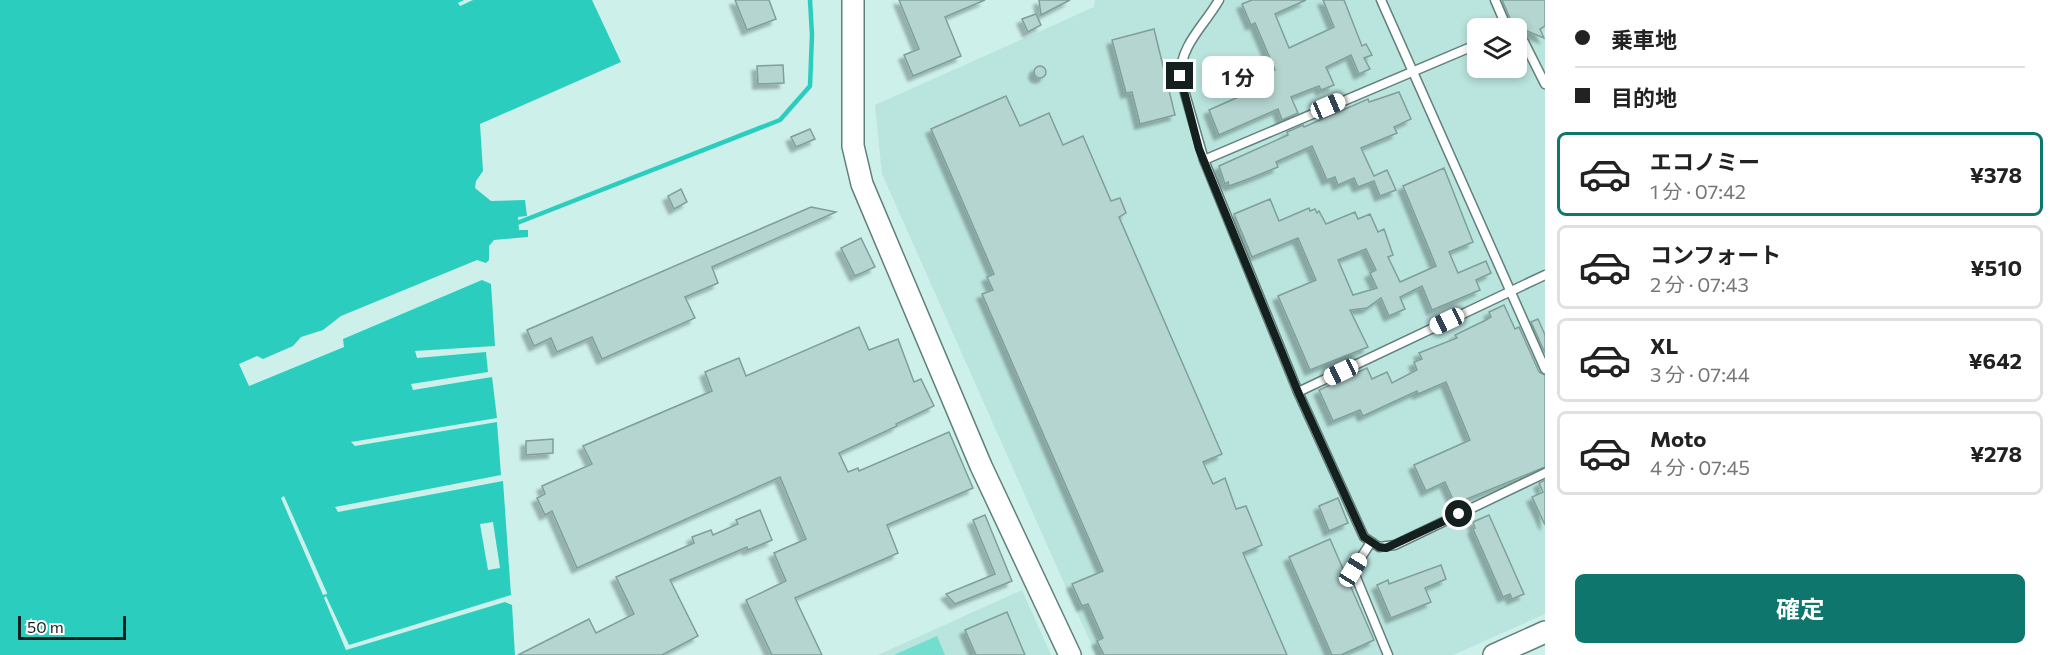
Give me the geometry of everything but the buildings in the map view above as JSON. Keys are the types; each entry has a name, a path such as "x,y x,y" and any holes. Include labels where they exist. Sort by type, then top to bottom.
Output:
{"street":[{"path":"853,0 853,146 862,184 981,466 1070,655"},
{"path":"1494,655 1545,632"}],"lane":[{"path":"1219,0 1190,40 1180,63 1180,76 1204,160 1298,392 1364,537 1379,547 1395,545 1545,473"},
{"path":"1381,0 1545,369"},
{"path":"1495,0 1503,18"},
{"path":"1204,160 1412,69 1467,48"},
{"path":"1527,48 1545,84"},
{"path":"1298,392 1545,275"},
{"path":"1371,542 1353,570 1388,655"}],"shaded area":[{"path":"0,0 464,0 458,3 460,6 473,0 592,0 621,62 480,124 483,171 476,181 475,188 491,201 525,200 527,216 518,217 519,230 528,230 528,237 494,240 489,246 489,260 486,263 477,260 341,316 323,330 301,337 293,346 263,359 257,356 239,364 249,386 344,347 343,339 482,280 491,284 495,346 415,351 417,358 486,352 488,372 411,384 413,390 492,377 497,418 351,442 355,446 497,422 501,475 335,507 338,512 503,481 511,595 349,645 326,596 324,598 346,650 505,602 512,605 515,655 0,655","holes":["284,496 327,593 327,594 323,595 281,498","493,522 500,568 488,570 480,524"]},
{"path":"1095,0 1545,0 1545,614 1453,655 1096,655 882,174 875,105 1094,7"},
{"path":"1022,590 1051,655 878,655"},
{"path":"937,636 945,655 894,655"}],"waterway":[{"path":"517,223 780,120 810,86 812,35 810,0"}],"route":[{"path":"1180,76 1199,149 1298,392 1364,537 1379,547 1386,548 1459,514"}]}
